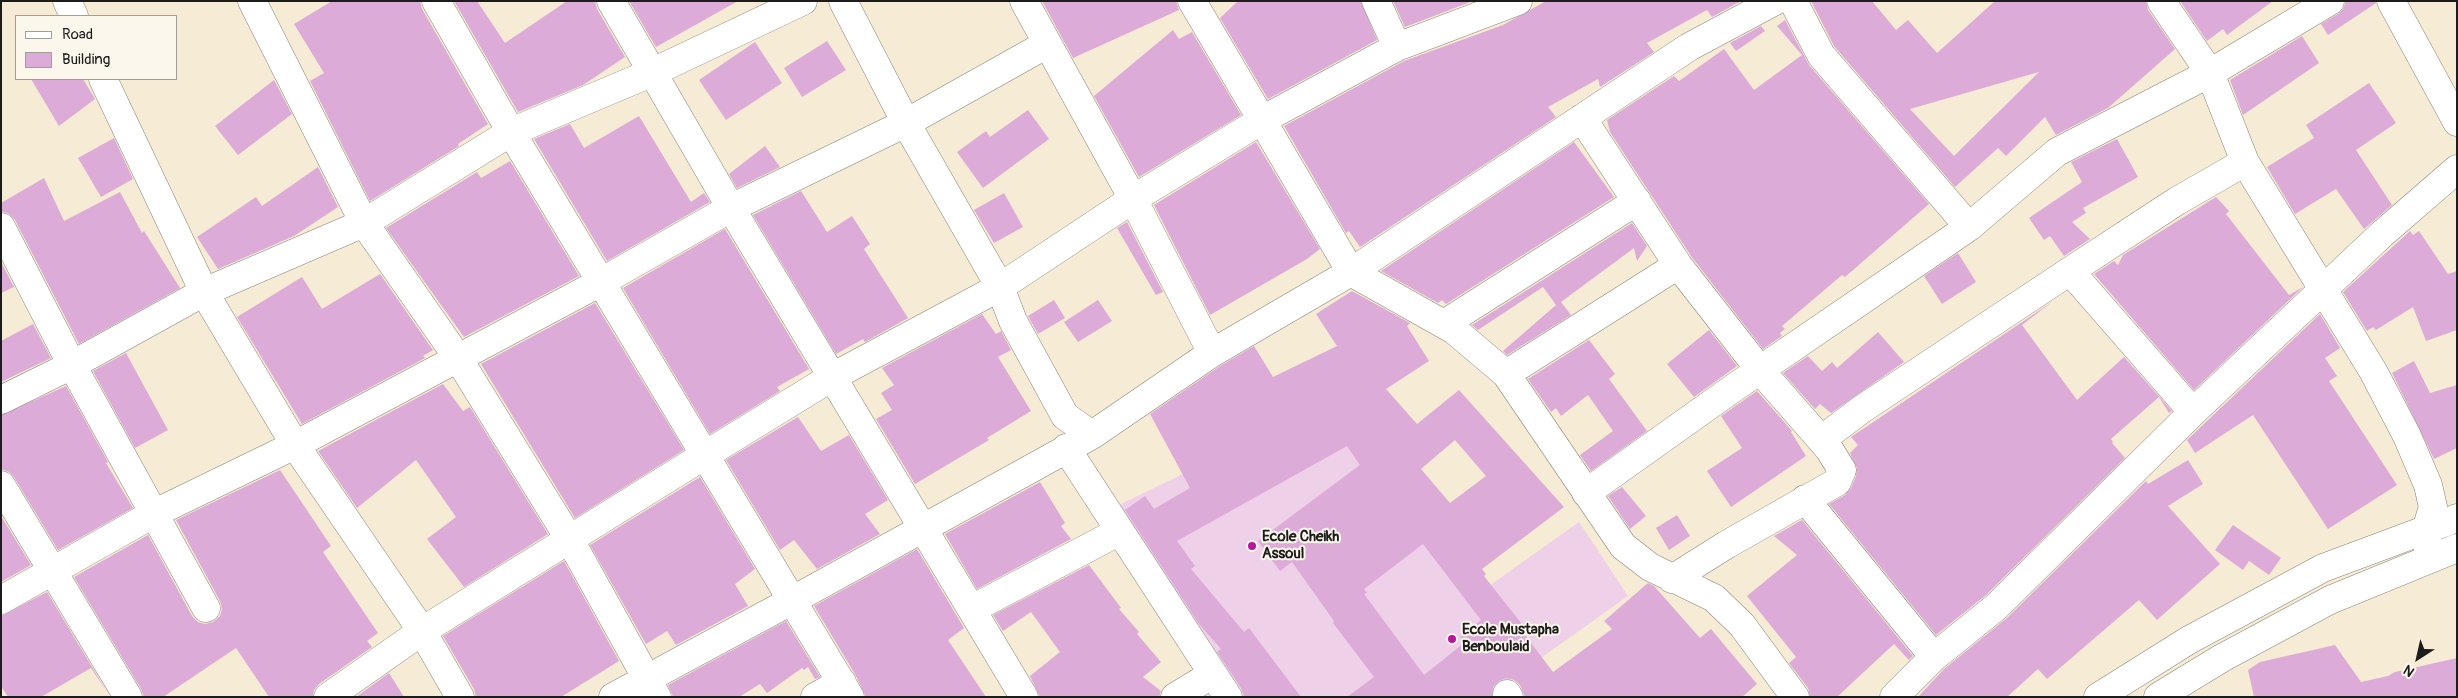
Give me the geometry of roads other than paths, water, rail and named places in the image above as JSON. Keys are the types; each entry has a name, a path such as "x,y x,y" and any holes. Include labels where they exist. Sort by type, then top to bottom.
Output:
{"street":[{"path":"67,1 74,15"},
{"path":"252,1 364,222 458,358 570,540 652,687"},
{"path":"436,1 511,132 846,690 814,697"},
{"path":"611,1 731,208 924,527 1024,697"},
{"path":"1,400 72,365 204,292 364,222 511,132 652,73 803,1"},
{"path":"843,1 906,122 1000,287 1013,321 1065,416 1092,435"},
{"path":"1024,1 1133,200 1212,353"},
{"path":"1192,1 1351,272 1454,330 1506,374 1623,546 1650,568 1714,598 1742,625 1795,697"},
{"path":"1376,1 1397,47"},
{"path":"328,697 422,631 705,455 832,377 1000,287 1133,200 1262,120 1397,47 1518,1"},
{"path":"613,697 652,687 793,600 1092,435 1212,353 1351,272 1689,47 1775,1"},
{"path":"1793,1 1821,56 1969,227"},
{"path":"2161,1 2210,73 2245,162 2373,371 2407,436 2428,485 2433,507 2426,530 2429,559"},
{"path":"1586,493 1760,370 1969,227 2057,152 2210,73 2330,1"},
{"path":"2391,1 2457,122"},
{"path":"1,600 153,514 295,445 601,282 731,208 906,122 1047,44"},
{"path":"104,80 204,292 295,445 422,631 460,697"},
{"path":"1582,118 1678,265 1760,370 1820,440 1842,470 1837,482 1726,545 1672,579"},
{"path":"1820,440 1862,409 2177,201 2245,162"},
{"path":"1894,697 1934,657 1996,608 2193,412 2382,234 2457,169"},
{"path":"1444,324 1636,201"},
{"path":"1,227 72,365 206,608"},
{"path":"1506,374 1678,265"},
{"path":"2070,271 2193,412"},
{"path":"1066,448 1228,697"},
{"path":"1,485 128,697"},
{"path":"1805,500 1934,657"},
{"path":"2098,697 2190,640 2324,568 2457,518"},
{"path":"972,609 1120,530"},
{"path":"2158,697 2222,658 2330,600 2457,548"},
{"path":"1175,697 1213,674"}],"place":[{"name":"Ecole Cheikh Assoul","path":"1252,546"},
{"name":"Ecole Mustapha Benboulaid","path":"1452,639"}]}
